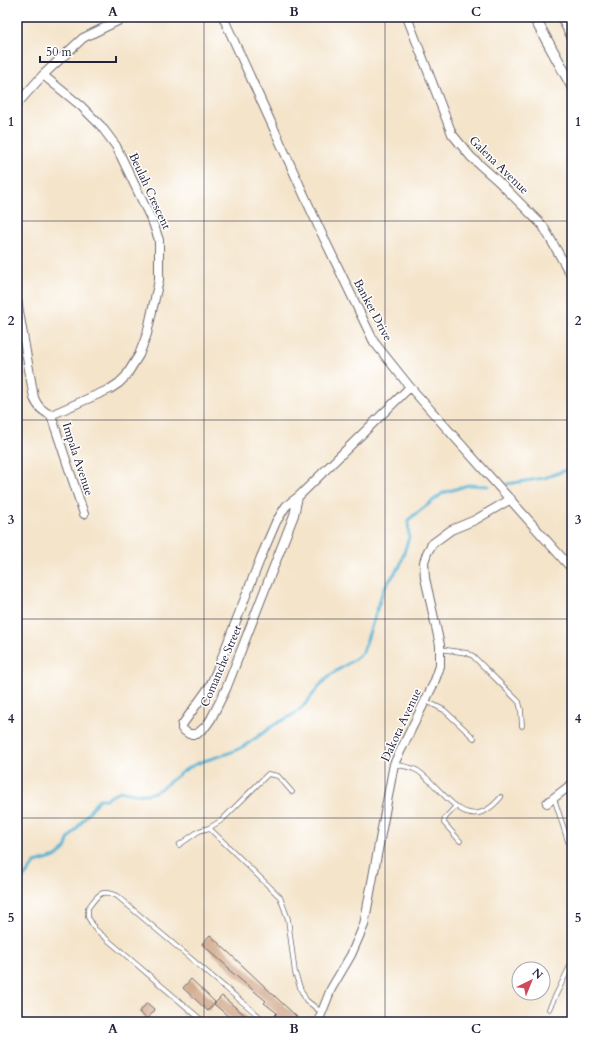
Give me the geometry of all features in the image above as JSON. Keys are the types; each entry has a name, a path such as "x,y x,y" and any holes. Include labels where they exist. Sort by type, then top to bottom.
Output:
{"street":[{"path":"17,104 43,75 83,38 126,17"},
{"name":"Banket Drive","path":"223,17 374,342 410,387 572,569"},
{"name":"Galena Avenue","path":"407,17 452,134 470,157 498,181 544,226 572,277"},
{"path":"534,17 572,86"},
{"path":"562,17 572,36"},
{"name":"Beulah Crescent","path":"43,75 81,106 101,126 116,146 153,223 159,240 160,262 158,280 147,334 139,355 126,376 119,383 110,388 51,415"},
{"name":"Impala Avenue","path":"17,300 34,398 37,406 43,412 51,415 84,514"},
{"name":"Comanche Street","path":"298,497 294,515 226,689 206,726 196,734 189,734 182,729 182,725 210,686 261,557 276,522 286,506 298,497 410,387"},
{"name":"Dakota Avenue","path":"318,1022 331,989 350,955 364,925 394,764 438,674 440,649 425,578 424,562 427,553 432,544 451,530 475,520 511,499"},
{"path":"551,800 572,784"}],"lane":[{"path":"440,649 467,653 473,656 519,702 522,726"},
{"path":"425,700 444,710 474,738"},
{"path":"394,764 416,770 464,812 483,813 495,805 501,797"},
{"path":"179,845 199,831 209,828 222,820 268,774 278,776 292,792"},
{"path":"551,800 572,854"},
{"path":"456,806 445,818 444,823 460,841"},
{"path":"209,828 280,897 288,919 295,973 301,990 306,1000 322,1012"},
{"path":"204,1022 96,929 88,917 88,908 102,893 108,892 117,896 266,1022"},
{"path":"549,1008 572,962"}],"building":[{"path":"210,935 297,1017 293,1022 284,1022 275,1015 277,1013 264,1003 266,1001 229,970 230,969 202,944"},
{"path":"191,979 215,1002 208,1011 183,988"},
{"path":"222,996 247,1017 243,1022 235,1022 214,1004"},
{"path":"147,1003 155,1010 147,1019 139,1012"}],"waterway":[{"path":"507,484 544,478 572,468"},
{"path":"17,886 35,863 56,857 65,849 68,840 99,799 106,799 120,791 134,794 144,794 153,793 160,790 180,773 190,767 203,761 237,750 298,711 328,677 363,652 384,588 400,566 409,537 408,520 443,493 468,485 488,486"}]}
